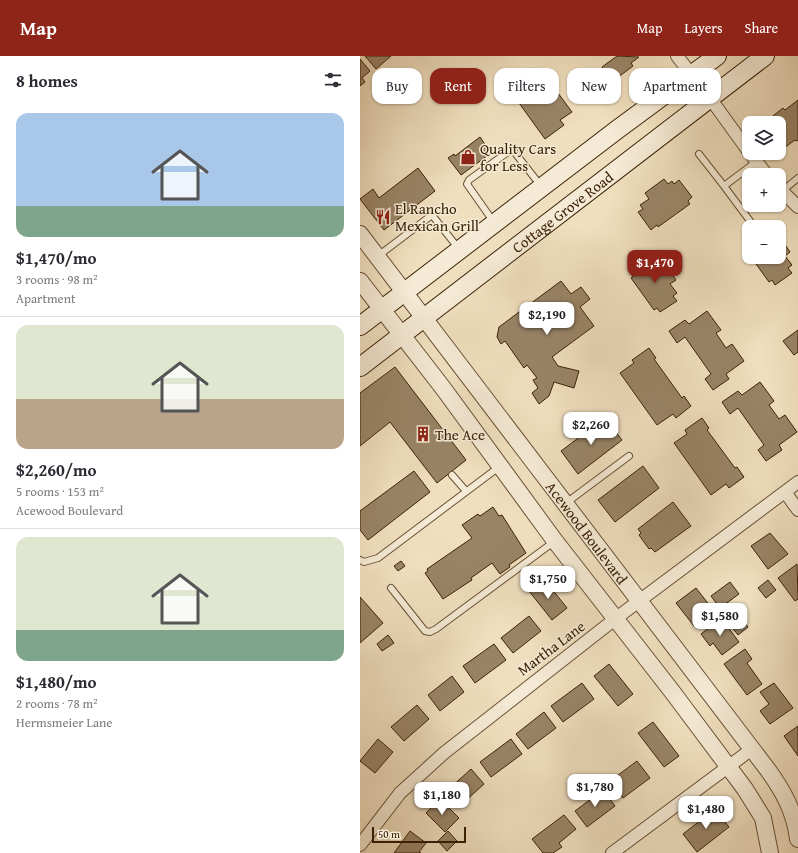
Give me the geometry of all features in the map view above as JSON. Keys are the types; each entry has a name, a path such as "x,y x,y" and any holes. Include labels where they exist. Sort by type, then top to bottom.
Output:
{"main road":[{"name":"Cottage Grove Road","path":"701,68 717,56"},
{"name":"Cottage Grove Road","path":"721,90 765,56"},
{"name":"Cottage Grove Road","path":"360,326 654,104"},
{"name":"Cottage Grove Road","path":"360,367 702,104"}],"street":[{"path":"677,56 686,68"},
{"path":"714,104 742,142"},
{"path":"755,160 762,168"},
{"path":"786,195 798,207"},
{"name":"Acewood Boulevard","path":"360,234 565,504 640,600 784,793 792,812 798,839"},
{"name":"Acewood Boulevard","path":"360,281 401,336 443,388 555,541 674,694 749,795 763,818 770,853"},
{"name":"Martha Lane","path":"360,845 400,793 444,753 615,619 798,482"},
{"path":"785,492 798,510"},
{"path":"612,853 752,749"}],"lane":[{"path":"494,224 467,184 469,180 513,149 542,188"},
{"path":"699,154 749,220"},
{"path":"724,186 748,160"},
{"path":"786,185 798,178"},
{"path":"377,256 432,215 460,250"},
{"path":"565,504 629,456"},
{"path":"360,560 364,562 378,558 500,466"},
{"path":"452,474 466,491"},
{"path":"391,588 424,630 430,632 555,541"}],"building":[{"path":"365,56 391,56 377,68 375,68"},
{"path":"617,56 639,57 631,63 633,66 621,75 621,68 602,67"},
{"path":"360,59 370,71 362,78 365,82 360,86"},
{"path":"559,94 572,112 560,120 564,125 545,139 520,104 559,104"},
{"path":"798,100 798,140 795,140 786,147 786,116 773,116 783,108 785,110"},
{"name":"Quality Cars for Less","path":"480,137 491,153 461,175 448,158 454,154 455,156"},
{"path":"418,168 435,191 384,230 360,199 373,189 379,198"},
{"path":"664,179 668,184 672,181 674,184 679,180 692,197 688,201 690,204 658,227 657,225 651,230 638,212 643,209 640,205 649,199 645,193"},
{"path":"786,246 790,252 786,255"},
{"path":"786,257 792,265 788,268 792,273 775,285 772,280 769,282 756,264 786,264"},
{"path":"646,259 649,264 653,261 656,266 663,261 676,280 670,284 677,293 673,296 677,301 660,312 657,308 654,310 631,278 633,277 629,271"},
{"path":"561,281 571,294 581,287 590,299 580,307 594,326 552,357 558,366 579,371 574,388 554,382 549,396 539,404 532,393 538,388 533,380 537,378 527,365 524,368 505,341 501,344 497,337 499,327"},
{"path":"707,311 721,330 716,333 726,348 732,344 744,361 726,374 729,379 713,390 705,379 711,374 685,337 677,343 669,331 685,320 689,324"},
{"path":"798,330 798,352 794,355 783,341"},
{"path":"649,348 656,358 654,359 682,398 684,396 691,406 676,418 673,414 657,425 620,373 634,363 632,360"},
{"name":"The Ace","path":"395,367 466,460 437,483 390,422 360,446 360,393"},
{"path":"760,382 774,401 769,405 779,419 785,415 797,432 779,445 782,450 766,461 758,450 764,445 738,408 730,414 722,402 738,391 742,395"},
{"path":"605,418 622,440 578,474 561,451"},
{"path":"702,418 709,428 707,430 735,468 737,467 744,477 729,488 726,484 711,495 674,443 687,434 685,430"},
{"path":"643,466 659,488 615,522 598,500"},
{"path":"414,471 430,492 368,540 360,530 360,511"},
{"path":"673,502 691,526 655,552 651,548 649,549 639,535 641,533 638,529"},
{"path":"493,507 499,516 502,515 526,553 509,565 510,567 500,574 492,563 471,578 472,580 443,599 425,573 428,571 427,569 472,538 462,525 478,514 480,516"},
{"path":"770,533 788,554 768,569 751,546"},
{"path":"401,561 405,566 398,571 394,566"},
{"path":"797,564 798,599 795,601 778,578"},
{"path":"544,579 567,608 552,620 529,591"},
{"path":"768,580 776,590 766,598 758,588"},
{"path":"730,582 739,594 720,608 711,596"},
{"path":"696,588 714,611 694,626 676,603"},
{"path":"360,597 383,623 360,643"},
{"path":"529,616 541,631 513,653 501,638"},
{"path":"721,618 739,642 722,655 713,643 710,646 701,634"},
{"path":"741,618 748,627 738,635 731,626"},
{"path":"388,635 394,643 382,651 377,644"},
{"path":"494,644 506,660 475,683 463,666"},
{"path":"745,649 752,659 747,663 762,684 747,695 724,664"},
{"path":"609,664 633,694 618,706 594,676"},
{"path":"452,676 464,692 440,711 428,695"},
{"path":"582,683 594,699 563,722 551,706"},
{"path":"774,683 793,708 770,724 760,711 769,704 760,692"},
{"path":"417,705 429,719 404,741 391,727"},
{"path":"544,712 556,728 528,749 516,734"},
{"path":"653,722 679,756 664,767 638,733"},
{"path":"798,726 798,756 784,736"},
{"path":"378,739 393,752 375,773 360,761"},
{"path":"511,739 522,754 491,777 480,762"},
{"path":"637,761 650,778 623,798 610,781"},
{"path":"471,769 484,784 463,803 449,789"},
{"path":"603,790 615,806 587,827 575,811"},
{"path":"440,799 459,818 445,832 426,813"},
{"path":"715,809 729,827 697,852 683,834"},
{"path":"564,815 576,829 559,843 562,847 553,853 543,853 532,839"},
{"path":"410,831 426,843 419,852 421,853 394,853"},
{"path":"448,831 457,841 447,851 438,841"}],"place":[{"name":"Quality Cars for Less","path":"468,157"},
{"name":"El Rancho Mexican Grill","path":"383,217"},
{"name":"The Ace","path":"423,434"}]}
